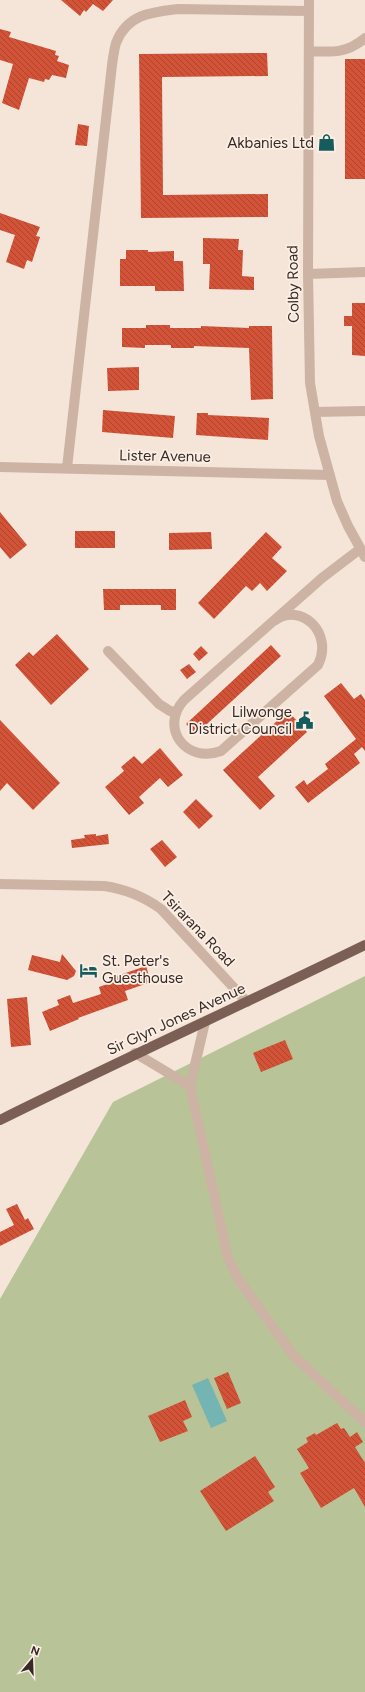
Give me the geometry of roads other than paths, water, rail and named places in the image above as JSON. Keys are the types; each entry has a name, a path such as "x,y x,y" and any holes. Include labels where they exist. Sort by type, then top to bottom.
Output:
{"main road":[{"name":"Sir Glyn Jones Avenue","path":"0,1120 135,1053 205,1022 365,945"}],"street":[{"name":"Colby Road","path":"309,0 308,274 310,383 314,412 337,501 362,553"},
{"path":"67,468 112,65 116,43 126,26 140,16 159,11 178,8 309,11"},
{"path":"309,51 338,52 349,49 365,38"},
{"path":"308,274 365,272"},
{"path":"314,412 365,411"},
{"name":"Lister Avenue","path":"0,467 330,475"},
{"path":"274,621 284,617 299,617 306,619 318,629 321,636 323,651 318,665 227,747 214,754 198,754 185,747 180,741 174,727 176,712 184,700 322,578 362,553"},
{"path":"108,651 159,704 164,708 176,712"},
{"name":"Tsirarana Road","path":"0,884 104,886 120,888 136,893 161,909 247,1002"},
{"path":"205,1022 190,1086 228,1258 238,1279 294,1356 365,1422"},
{"path":"135,1053 190,1086"}],"water":[{"path":"208,1378 227,1421 211,1428 192,1385"}],"place":[{"name":"Akbanies Ltd","path":"327,143"},
{"name":"Lilwonge District Council","path":"305,721"},
{"name":"St. Peter's Guesthouse","path":"89,970"}]}
